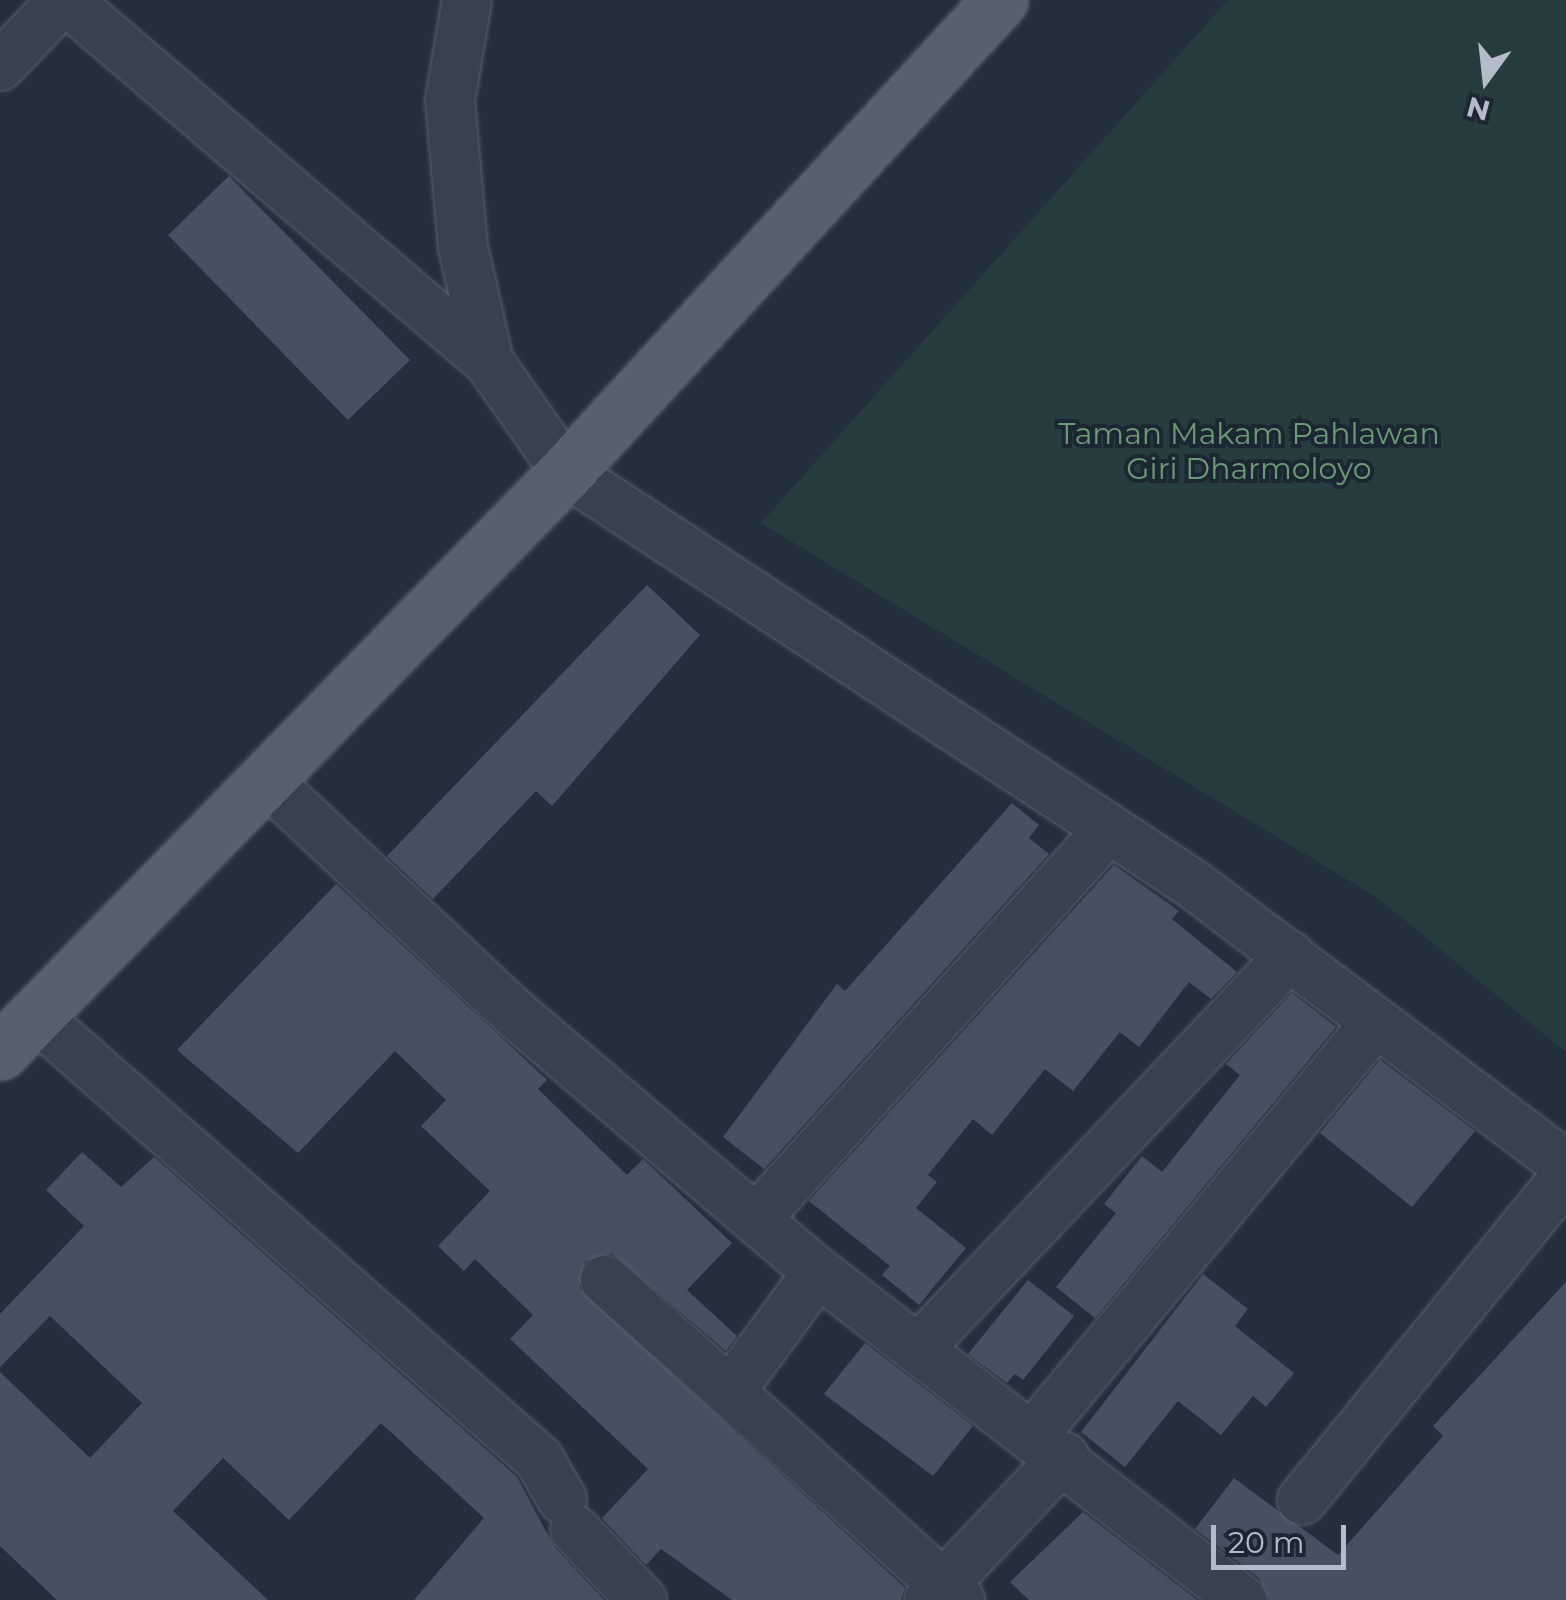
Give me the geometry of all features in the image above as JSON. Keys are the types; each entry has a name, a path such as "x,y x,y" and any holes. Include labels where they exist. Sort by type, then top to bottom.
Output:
{"main road":[{"path":"17,1034 268,782 566,472 1000,0"}],"street":[{"path":"0,66 65,0 489,362 566,472 1109,828 1290,956 1566,1165"},
{"path":"467,0 450,101 463,247 489,362"},
{"path":"268,782 512,1011 756,1220 818,1272 1049,1445 1242,1600"},
{"path":"756,1220 1109,828"},
{"path":"919,1348 1290,956"},
{"path":"605,1280 730,1392 944,1595 1049,1445 1376,1022"},
{"path":"17,1034 539,1459 569,1514 642,1600"},
{"path":"1302,1500 1566,1176"},
{"path":"730,1392 818,1272"}],"green space":[{"name":"Taman Makam Pahlawan Giri Dharmoloyo","path":"1228,0 1566,0 1566,1052 1379,899 761,523"}],"building":[{"path":"229,176 410,360 348,420 168,235"},
{"path":"647,585 700,635 552,806 536,791 433,899 387,856"},
{"path":"1012,803 1039,825 1029,838 1049,854 764,1169 723,1137 837,984 845,991"},
{"path":"1114,865 1179,911 1172,919 1237,972 1211,999 1189,982 1139,1047 1120,1032 1073,1091 1045,1069 992,1135 973,1119 928,1175 937,1182 916,1208 966,1248 919,1305 882,1275 890,1266 809,1201"},
{"path":"336,884 547,1080 538,1089 627,1175 643,1159 732,1243 687,1290 737,1336 726,1351 612,1253 585,1261 579,1288 905,1588 901,1600 732,1600 661,1549 646,1565 602,1518 648,1469 510,1339 533,1315 475,1259 464,1271 438,1246 490,1191 421,1126 446,1100 395,1051 298,1153 177,1050"},
{"path":"1292,993 1336,1027 1095,1318 1056,1287 1116,1213 1104,1204 1142,1156 1162,1172 1240,1075 1226,1064"},
{"path":"1380,1060 1475,1131 1412,1207 1320,1133"},
{"path":"82,1152 121,1187 154,1157 517,1477 555,1548 604,1600 414,1600 484,1518 381,1423 289,1520 223,1458 173,1511 268,1600 57,1600 0,1546 0,1372 90,1458 142,1403 50,1316 0,1367 0,1314 84,1226 46,1190"},
{"path":"1203,1274 1248,1309 1235,1326 1294,1373 1266,1407 1253,1396 1221,1435 1178,1401 1125,1467 1081,1432"},
{"path":"1028,1280 1074,1316 1023,1380 1015,1374 1007,1383 968,1354"},
{"path":"1566,1282 1566,1600 1269,1600 1259,1578 1195,1529 1234,1478 1338,1555 1443,1436 1433,1426"},
{"path":"865,1343 973,1426 933,1476 824,1394"},
{"path":"1083,1512 1197,1600 1029,1600 1010,1582"}]}
